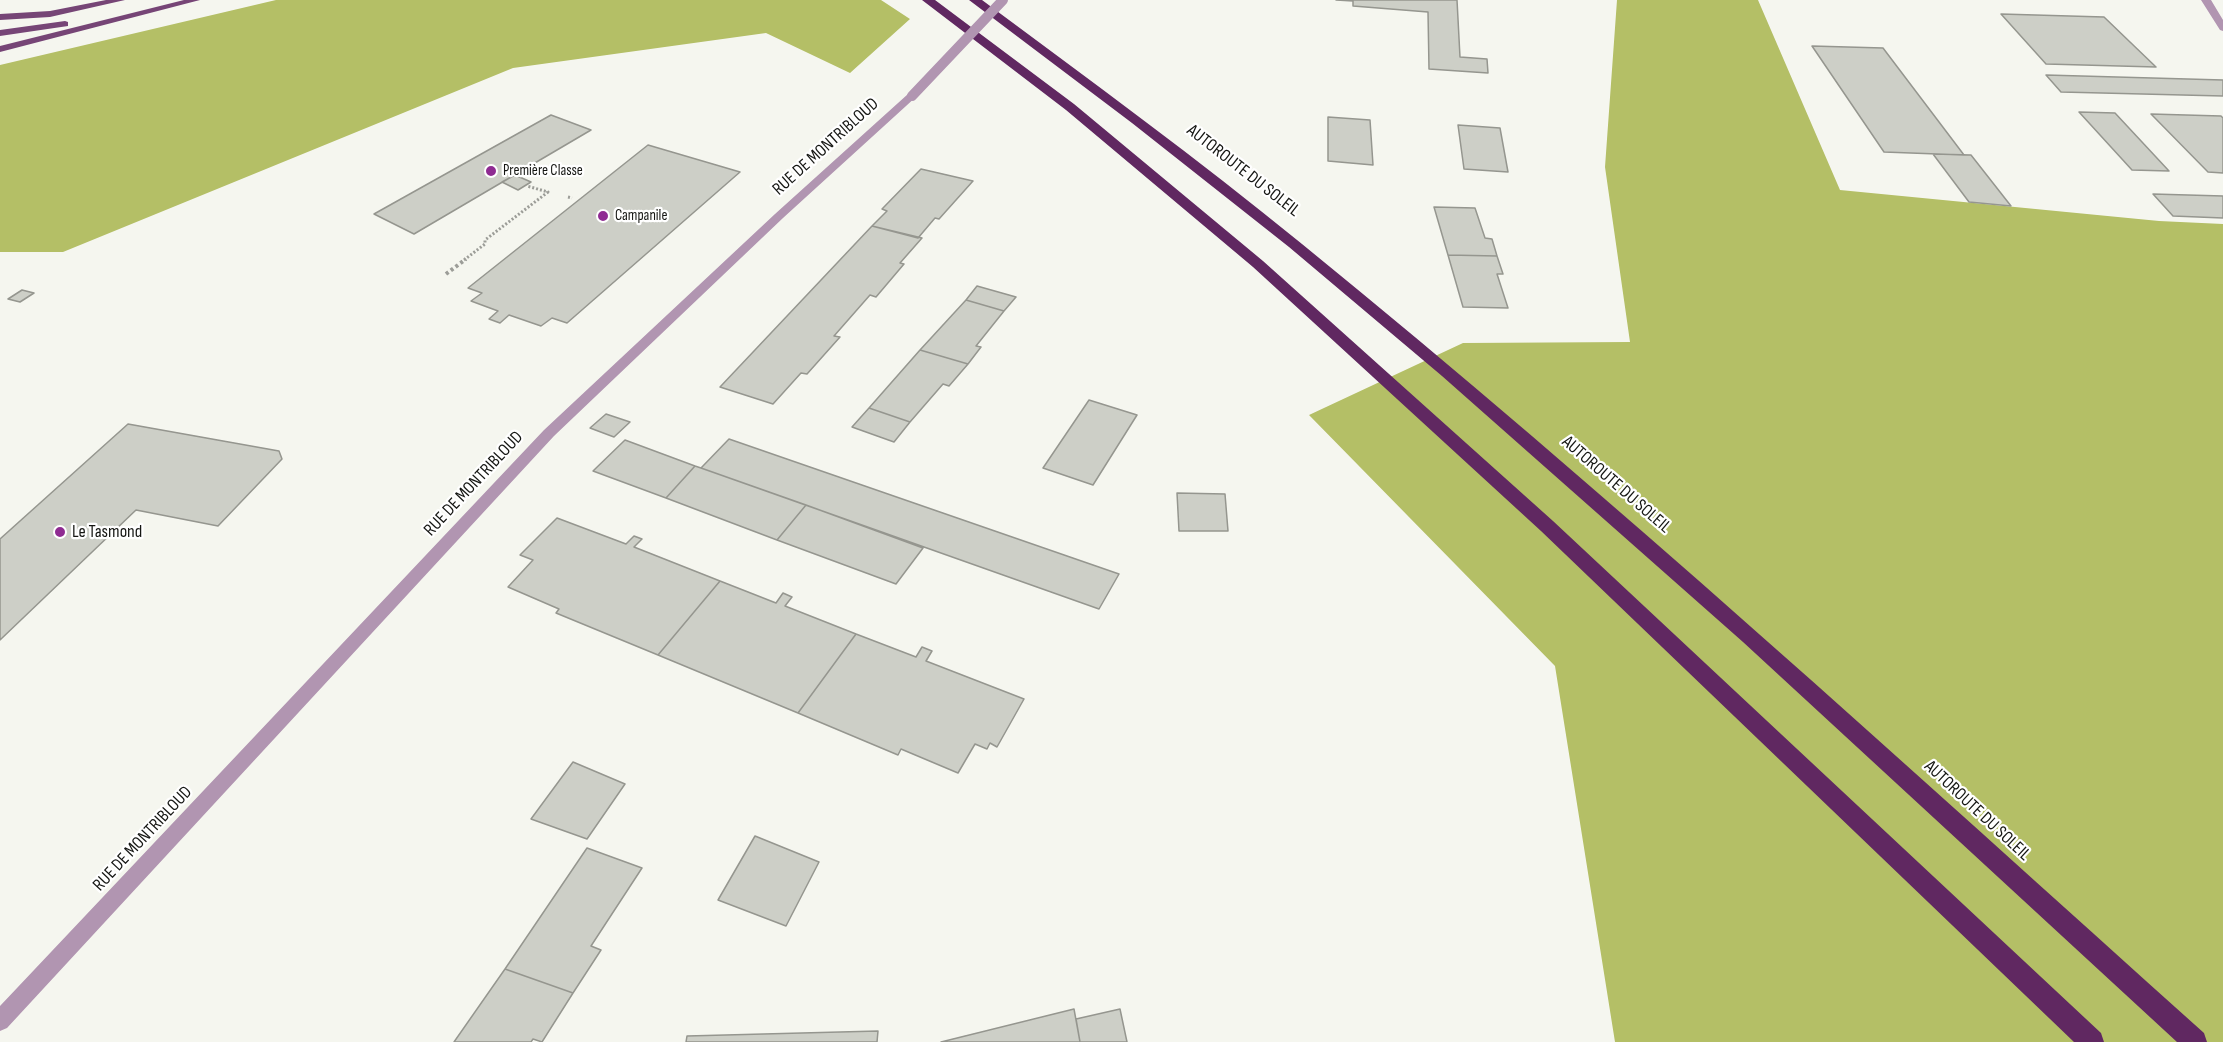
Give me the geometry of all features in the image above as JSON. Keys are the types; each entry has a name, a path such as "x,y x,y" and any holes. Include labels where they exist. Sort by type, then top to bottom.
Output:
{"highway":[{"path":"928,0 1070,107 1258,264 1547,526 2092,1042"},
{"name":"AUTOROUTE DU SOLEIL","path":"975,0 1100,90 1293,240 1575,479 1749,634 2195,1042"}],"main road":[{"path":"0,17 50,14 120,0"},
{"path":"0,33 82,21 193,0"},
{"path":"0,49 193,0"}],"street":[{"name":"RUE DE MONTRIBLOUD","path":"0,1021 549,433 778,216 912,96 1003,0"},
{"path":"2206,0 2223,28"}],"path":[{"path":"446,274 485,244 485,240 548,192 527,186"},
{"path":"568,197 572,198"}],"green space":[{"path":"276,0 881,0 910,19 850,73 766,33 513,68 63,252 0,252 0,65"},
{"path":"1617,0 1758,0 1840,190 2159,221 2223,224 2223,1042 1615,1042 1555,666 1309,415 1463,343 1630,342 1605,167"}],"building":[{"path":"1336,0 1457,0 1460,57 1487,59 1488,73 1429,69 1428,12 1353,6 1353,1"},
{"path":"2001,14 2104,17 2156,67 2046,64"},
{"path":"1812,46 1883,48 1964,155 1884,152"},
{"path":"2046,75 2223,80 2223,96 2061,92"},
{"path":"2079,112 2115,113 2169,171 2132,170"},
{"path":"2151,114 2221,116 2223,118 2223,173 2208,172"},
{"path":"551,115 591,130 414,234 374,214"},
{"path":"1328,117 1370,120 1373,165 1328,161"},
{"path":"1458,125 1500,128 1508,172 1464,169"},
{"path":"648,145 740,172 567,323 552,318 541,326 509,315 500,323 489,319 498,311 471,301 482,293 468,288"},
{"path":"1933,154 1971,155 2011,206 1969,202"},
{"path":"921,169 973,181 939,219 935,218 918,238 872,226 887,211 882,209"},
{"path":"515,175 531,182 518,190 502,182"},
{"path":"2153,194 2223,196 2223,218 2173,216"},
{"path":"1434,207 1475,208 1485,238 1492,239 1497,256 1448,255"},
{"path":"872,226 922,238 900,263 904,264 876,297 870,295 834,336 840,337 807,374 801,373 773,404 720,387"},
{"path":"1448,255 1497,256 1503,274 1497,274 1508,308 1463,307"},
{"path":"977,286 1016,297 1004,311 966,300"},
{"path":"22,290 34,293 20,302 8,299"},
{"path":"966,300 1004,311 976,346 981,347 968,364 920,350"},
{"path":"920,350 968,364 949,386 943,384 910,422 869,408"},
{"path":"1089,400 1137,415 1093,485 1043,468"},
{"path":"869,408 910,422 894,442 852,427"},
{"path":"606,414 630,422 614,437 590,428"},
{"name":"Le Tasmond","path":"128,424 279,451 282,459 218,526 136,510 0,640 0,539"},
{"path":"729,439 1119,574 1099,609 701,468"},
{"path":"625,440 695,466 666,498 593,471"},
{"path":"695,466 806,505 777,540 666,498"},
{"path":"1177,493 1225,494 1228,531 1179,531"},
{"path":"806,505 923,548 896,584 777,540"},
{"path":"557,518 626,544 634,536 642,539 634,547 720,581 658,655 556,613 559,609 508,587 533,560 520,555"},
{"path":"720,581 776,603 783,593 792,597 785,606 856,634 798,713 658,655"},
{"path":"856,634 916,657 922,647 932,651 926,661 1024,699 997,747 990,743 987,749 975,744 958,773 901,749 898,755 798,713"},
{"path":"573,762 625,784 587,839 531,819"},
{"path":"755,836 819,862 786,926 718,900"},
{"path":"587,848 642,868 591,946 601,950 573,993 505,969"},
{"path":"505,969 573,993 542,1042 533,1039 531,1042 454,1042"},
{"path":"1074,1009 1080,1042 941,1042"},
{"path":"1120,1009 1127,1042 1080,1042 1076,1019"},
{"path":"878,1031 877,1042 686,1042 687,1036"}],"place":[{"name":"Première Classe","path":"491,171"},
{"name":"Campanile","path":"603,216"},
{"name":"Le Tasmond","path":"60,532"}]}
